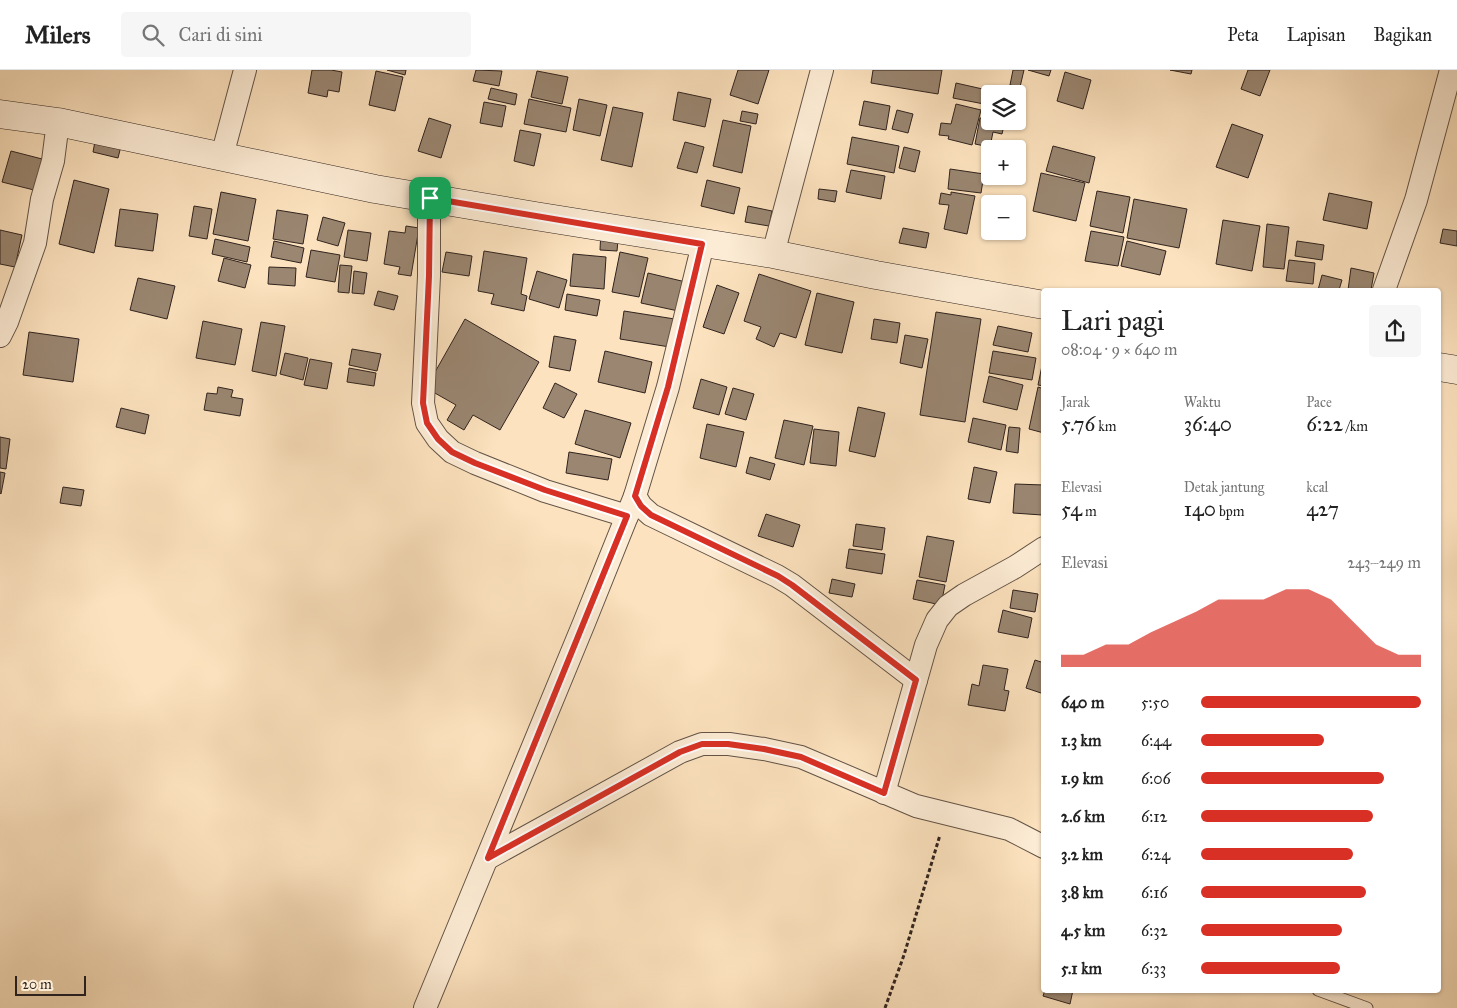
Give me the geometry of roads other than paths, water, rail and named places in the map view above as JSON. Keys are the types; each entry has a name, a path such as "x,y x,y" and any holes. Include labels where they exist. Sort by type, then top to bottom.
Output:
{"main road":[{"path":"0,114 58,122 375,189 772,254 885,277 1041,304"},
{"path":"1441,367 1457,370"}],"street":[{"path":"222,156 245,70"},
{"path":"772,254 822,70"},
{"path":"1385,288 1416,200 1451,70"},
{"path":"0,336 36,243 42,199 52,161 58,122"},
{"path":"430,198 429,276 423,403 427,423 438,439 452,452 475,463 545,490 631,506 641,506 651,515 778,576 916,680"},
{"path":"425,1008 631,506 668,387 702,244"},
{"path":"884,793 926,644 937,620 948,606 964,595 1015,567 1041,550"},
{"path":"488,858 680,752 702,744 728,744 801,757 916,806 1009,829 1041,845"}],"lane":[{"path":"1326,993 1367,1008"}]}
